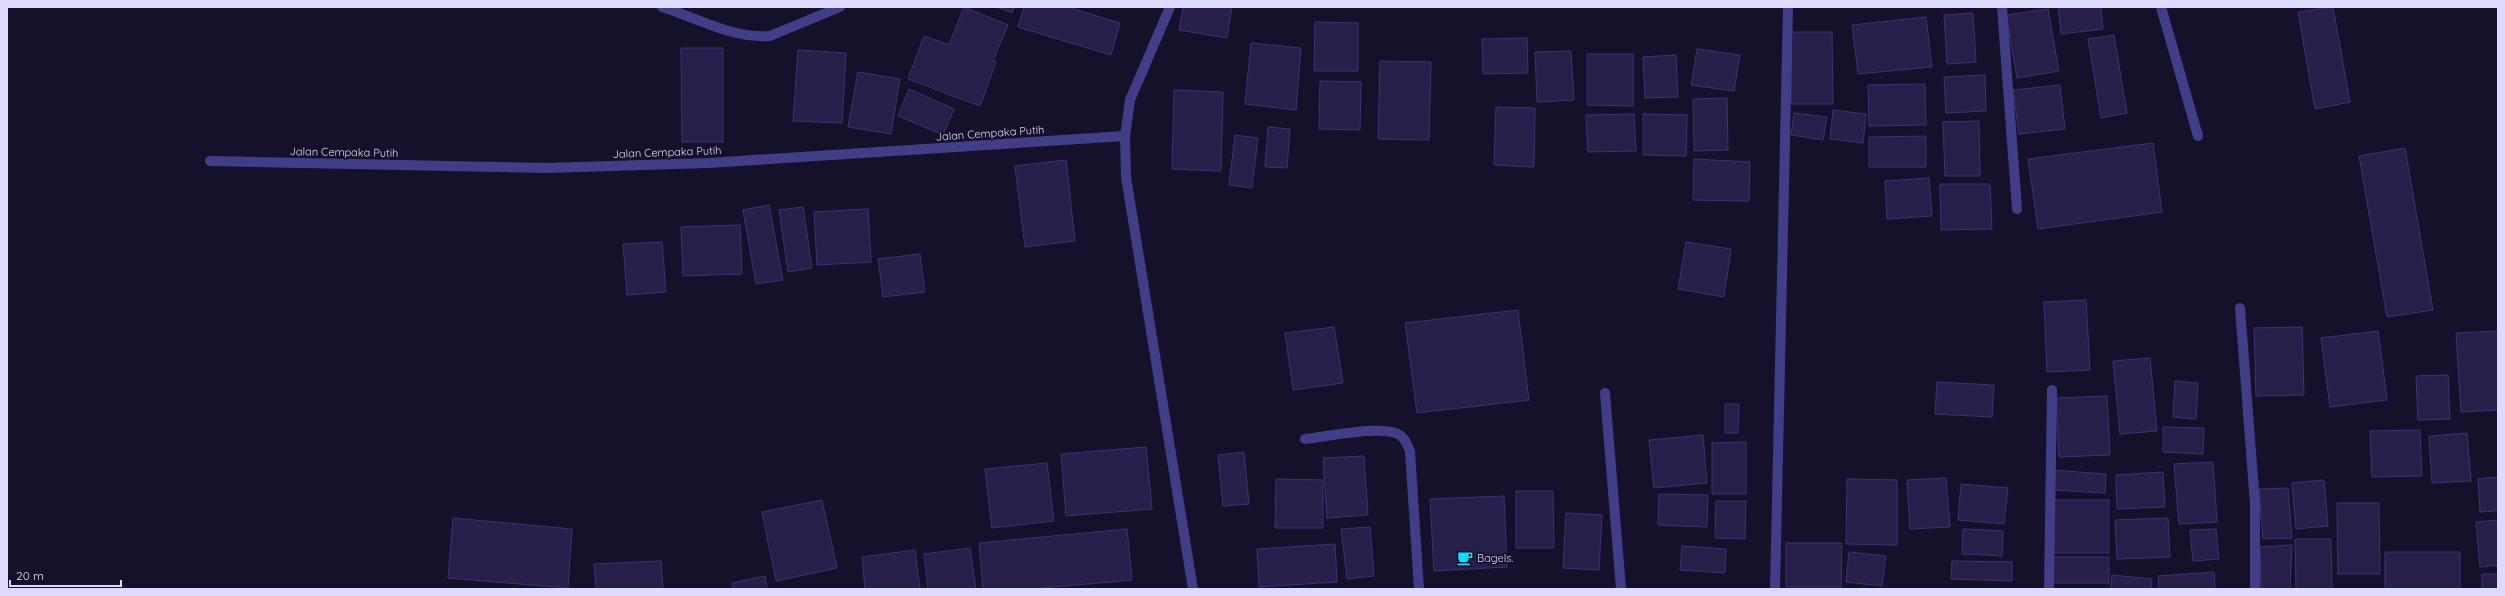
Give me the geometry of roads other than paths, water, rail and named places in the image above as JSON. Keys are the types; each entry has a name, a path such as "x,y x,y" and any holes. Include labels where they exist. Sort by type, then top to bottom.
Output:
{"street":[{"path":"662,7 743,36 758,37 770,36 840,7"},
{"path":"1170,7 1130,100 1125,136 1126,177 1193,589"},
{"path":"1775,589 1788,7"},
{"path":"2002,7 2017,209"},
{"path":"2161,7 2198,136"},
{"name":"Jalan Cempaka Putih","path":"210,161 546,168 708,163 1125,136"},
{"path":"2240,308 2255,504 2255,589"},
{"path":"2049,589 2052,390"},
{"path":"1605,394 1621,589"},
{"path":"1305,439 1385,430 1400,434 1406,440 1410,451 1419,589"}],"place":[{"name":"Bagels.","path":"1465,558"}]}
